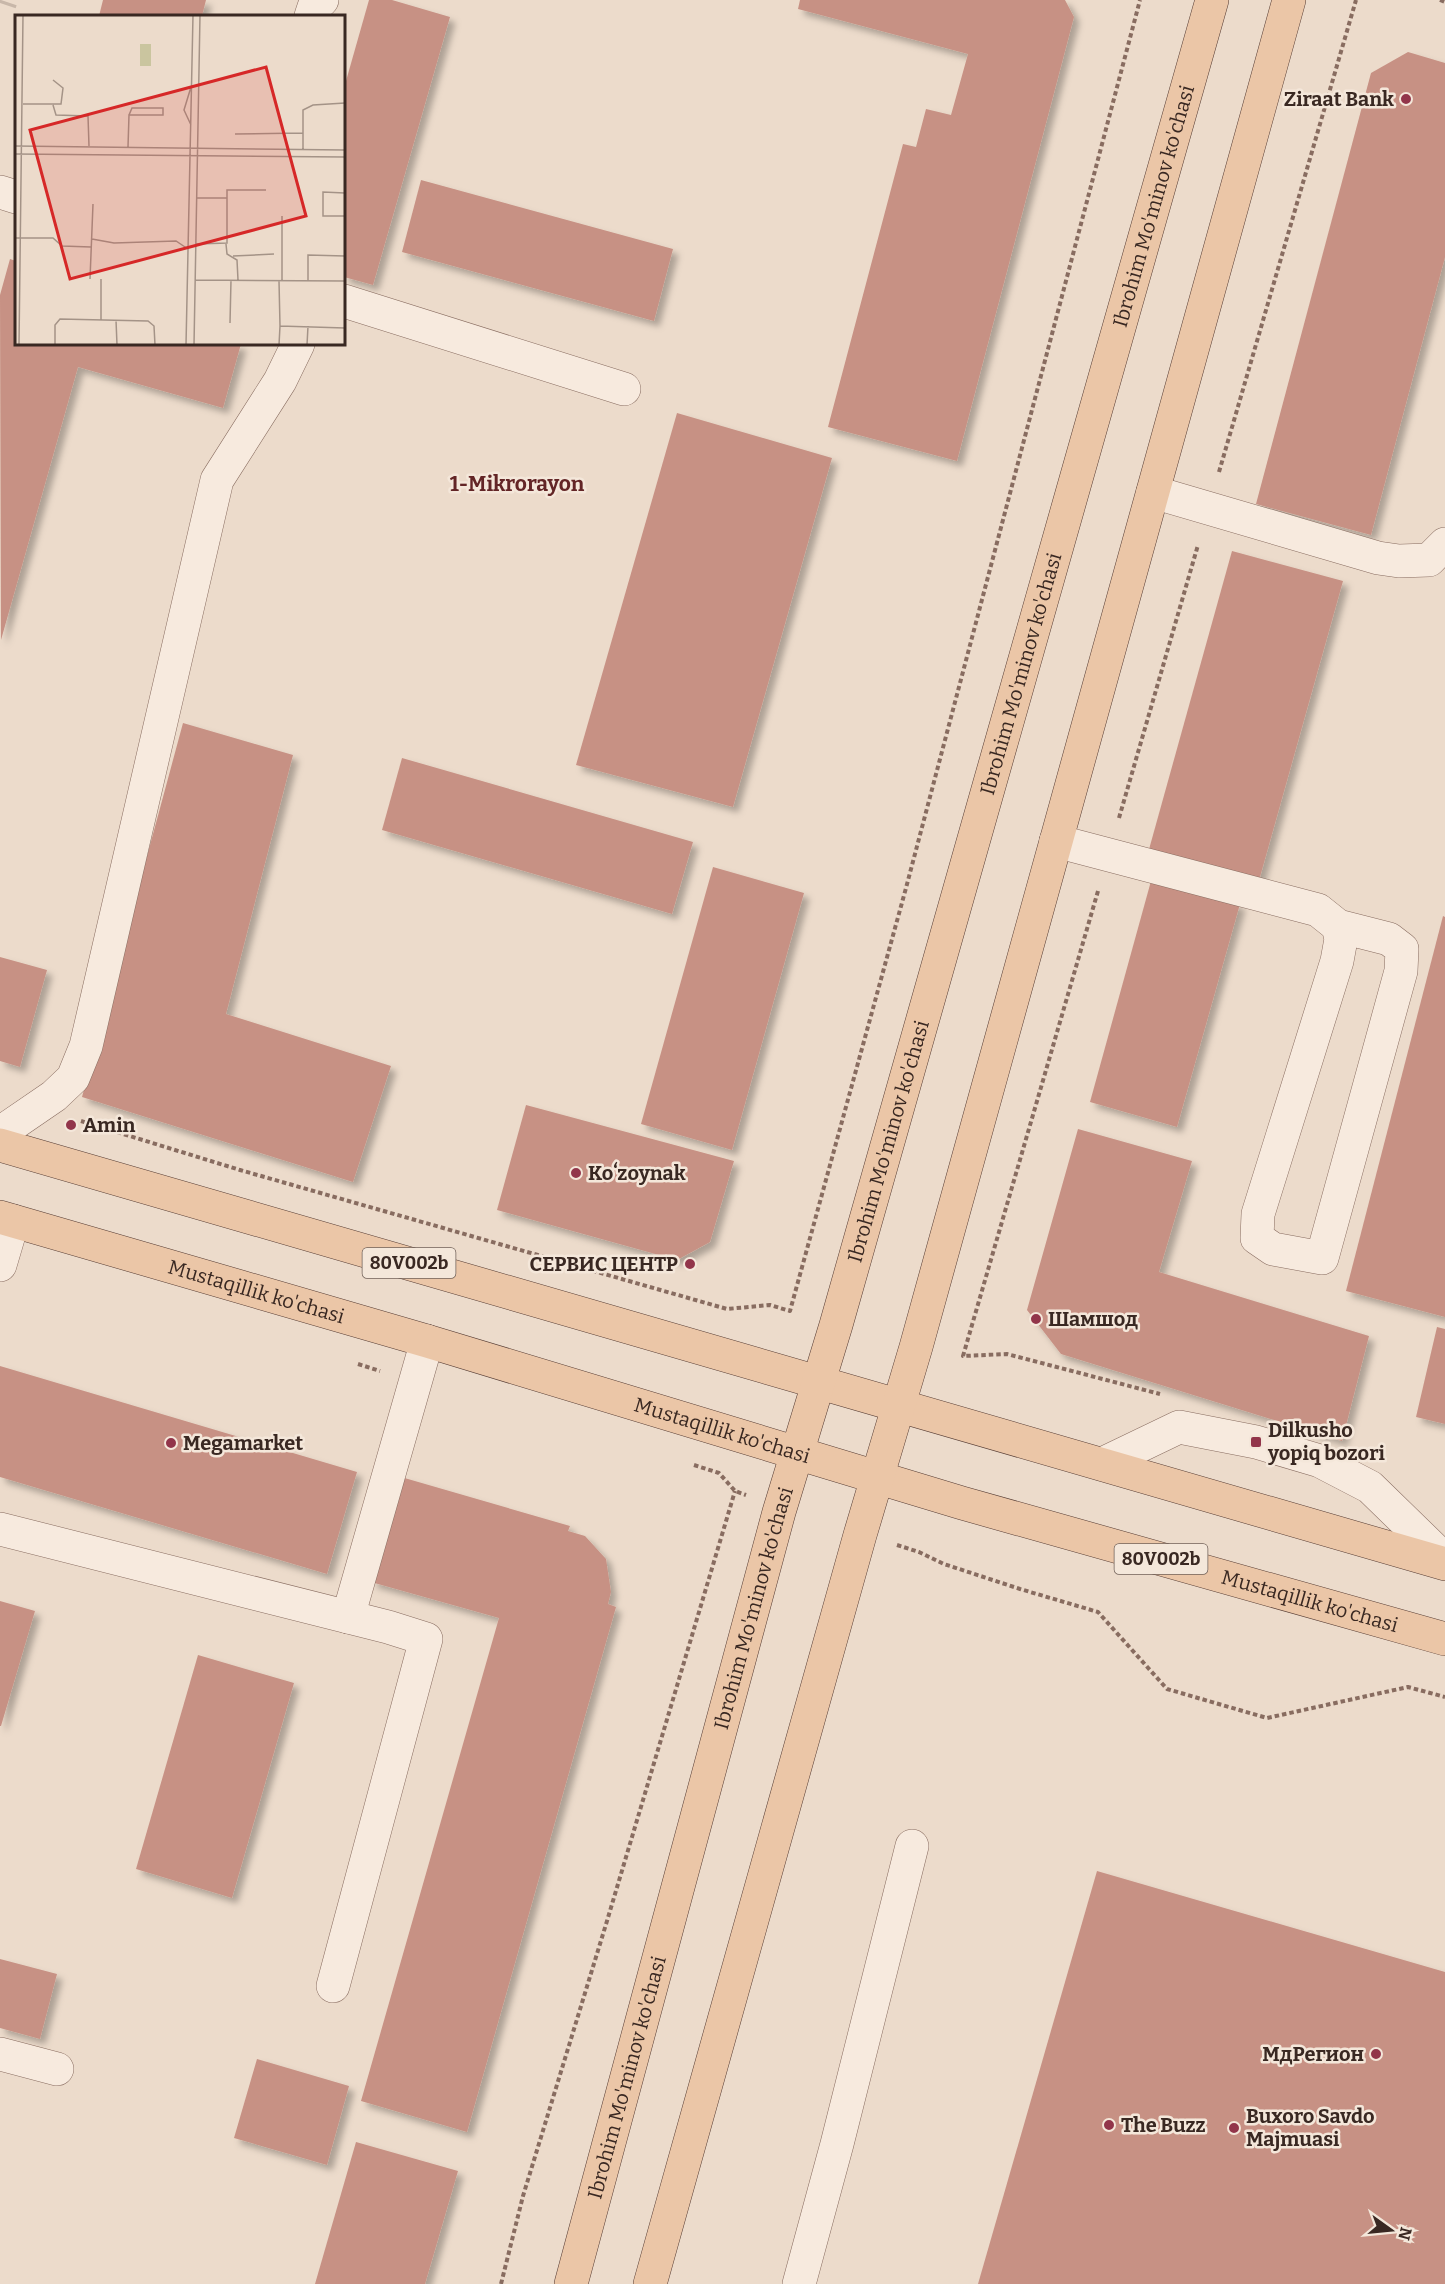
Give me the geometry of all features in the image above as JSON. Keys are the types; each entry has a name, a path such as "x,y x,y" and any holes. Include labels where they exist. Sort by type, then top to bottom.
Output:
{"main road":[{"name":"Ibrohim Mo'minov ko'chasi","path":"572,2284 772,1535 836,1325 1212,0"},
{"path":"650,2284 860,1535 878,1478 1289,0"},
{"name":"80V002b","path":"0,1145 818,1382"},
{"name":"Mustaqillik ko'chasi","path":"7,1219 427,1341 878,1478 1445,1639"},
{"path":"818,1382 1445,1562"}],"street":[{"path":"312,15 314,7 322,0"},
{"path":"0,192 15,197"},
{"path":"345,301 624,389"},
{"path":"0,1133 54,1096 74,1078 86,1046 217,480 280,381 298,345"},
{"path":"1153,492 1378,558 1399,561 1429,560 1445,544"},
{"path":"1056,841 1318,910 1338,926 1389,939 1402,949 1401,971 1322,1258 1273,1249 1257,1238 1258,1214 1337,961 1341,939 1338,926"},
{"path":"0,1265 7,1219"},
{"path":"348,1617 427,1341"},
{"path":"1102,1464 1179,1427 1256,1442 1320,1461 1370,1487 1445,1562"},
{"path":"0,1529 348,1617 426,1639 333,1986"},
{"path":"799,2284 837,2144 912,1846"},
{"path":"0,2054 57,2069"}],"path":[{"path":"36,1108 240,1170 727,1309 770,1305 790,1311 906,888 1140,0"},
{"path":"1169,1396 1007,1354 963,1356 1356,0"},
{"path":"1440,0 1445,2"},
{"path":"501,2284 523,2196 611,1910 735,1491"},
{"path":"895,1545 1009,1586 1098,1612 1167,1689 1267,1718 1408,1686 1445,1697"}],"building":[{"path":"103,0 206,0 202,15 99,15"},
{"path":"369,0 392,0 450,17 373,285 345,277 345,84"},
{"path":"800,0 1065,0 1074,17 957,461 828,427 903,144 916,147 926,109 951,115 968,54 798,9"},
{"path":"1408,52 1445,63 1445,257 1371,535 1256,504 1371,73"},
{"path":"421,180 673,249 654,321 402,252"},
{"path":"10,259 15,261 15,345 241,345 223,408 78,367 1,640 0,295"},
{"path":"677,413 832,458 733,807 576,765"},
{"path":"1232,551 1343,581 1258,884 1148,853"},
{"path":"183,723 293,755 226,1014 391,1066 353,1182 82,1097"},
{"path":"402,758 693,842 672,914 382,830"},
{"path":"713,867 804,893 732,1150 641,1124"},
{"path":"1151,881 1240,904 1177,1127 1090,1102"},
{"path":"1443,916 1445,917 1445,1317 1346,1291"},
{"path":"0,957 47,970 20,1067 0,1061"},
{"path":"526,1105 734,1161 710,1242 677,1260 497,1210"},
{"path":"1078,1129 1192,1161 1159,1272 1369,1336 1342,1441 1061,1354 1027,1310"},
{"path":"1437,1327 1445,1329 1445,1424 1416,1417"},
{"path":"0,1366 357,1472 327,1574 0,1477"},
{"path":"401,1477 570,1526 568,1531 585,1536 606,1559 611,1592 608,1604 616,1607 467,2132 361,2101 499,1618 371,1582"},
{"path":"0,1601 35,1611 1,1726 0,1726"},
{"path":"198,1655 294,1683 232,1898 136,1869"},
{"name":"Buxoro Savdo Majmuasi","path":"1097,1871 1445,1972 1445,2284 978,2284"},
{"path":"0,1959 57,1974 40,2039 0,2028"},
{"path":"257,2059 349,2086 327,2165 234,2138"},
{"path":"356,2142 458,2171 425,2284 315,2284"}],"place":[{"name":"Ziraat Bank","path":"1406,99"},
{"name":"Amin","path":"71,1125"},
{"name":"Koʻzoynak","path":"576,1173"},
{"name":"СЕРВИС ЦЕНТР","path":"690,1264"},
{"name":"Шамшод","path":"1036,1319"},
{"name":"Dilkusho yopiq bozori","path":"1256,1442"},
{"name":"Megamarket","path":"171,1443"},
{"name":"МдРегион","path":"1376,2054"},
{"name":"The Buzz","path":"1109,2125"},
{"name":"Buxoro Savdo Majmuasi","path":"1234,2128"}],"district":[{"name":"1-Mikrorayon","path":"517,484"}]}
